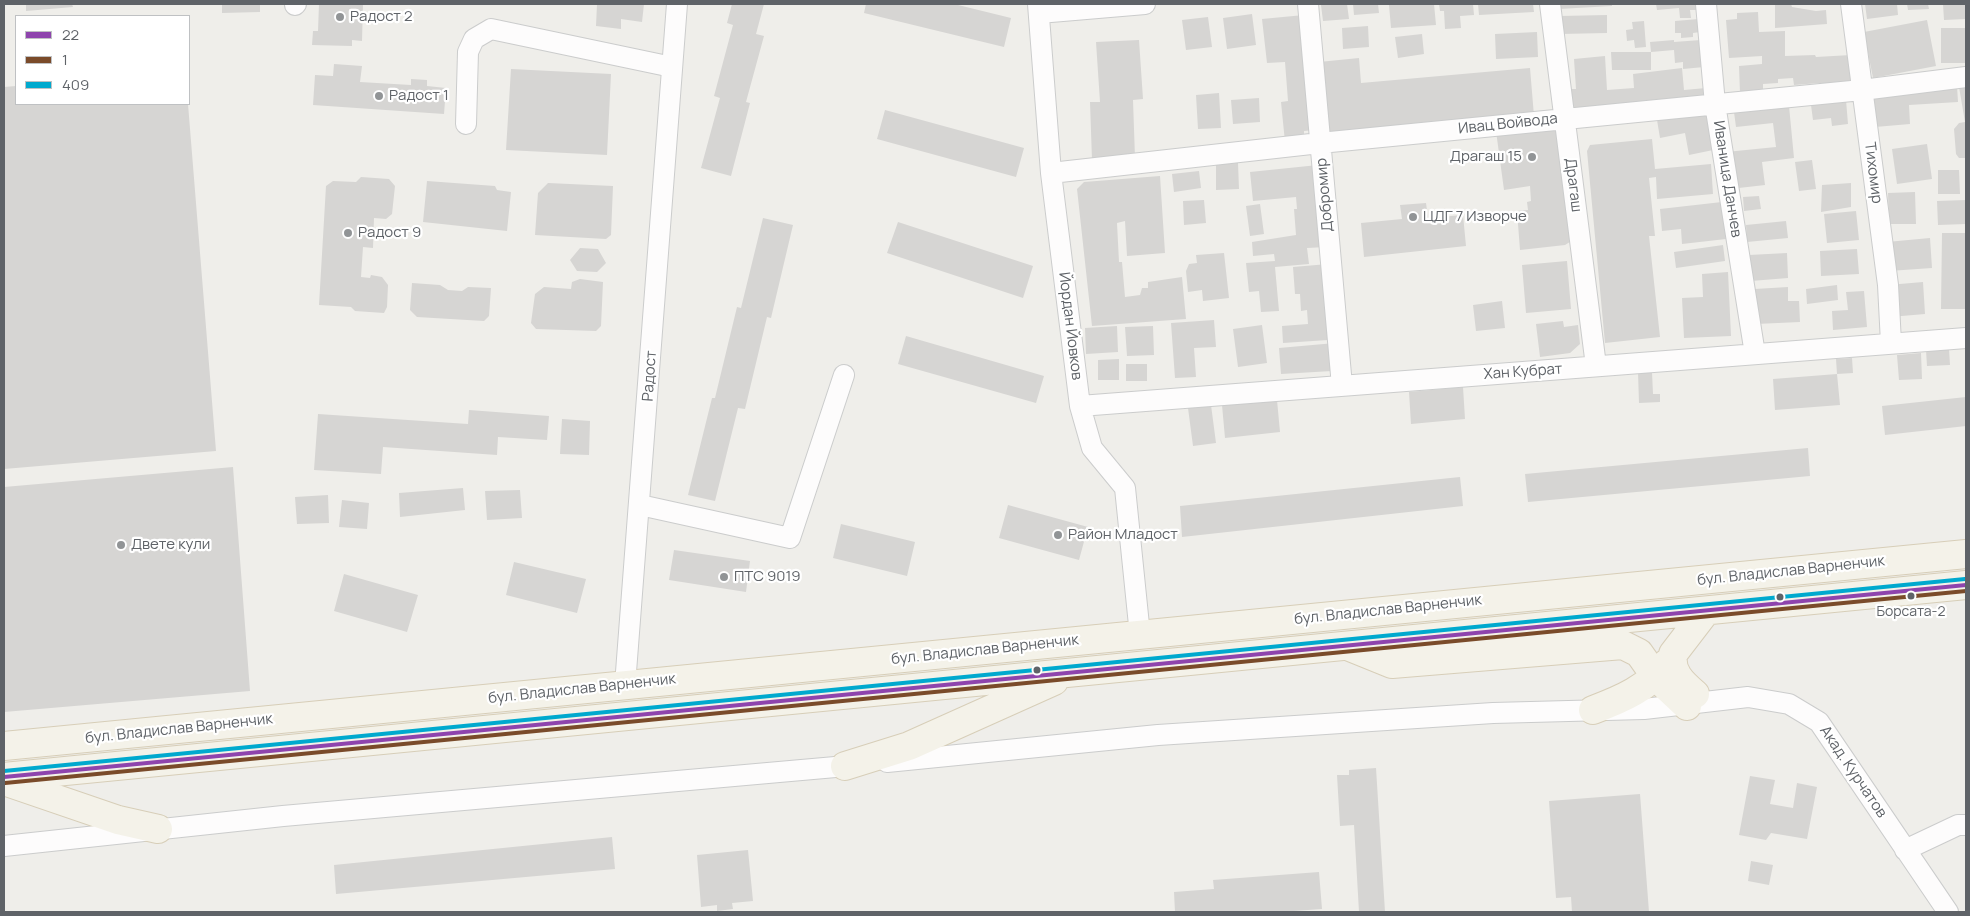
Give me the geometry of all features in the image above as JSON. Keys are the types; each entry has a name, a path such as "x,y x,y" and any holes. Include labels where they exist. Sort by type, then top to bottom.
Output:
{"main road":[{"name":"бул. Владислав Варненчик","path":"4,746 1966,554"},
{"name":"бул. Владислав Варненчик","path":"4,778 1966,585"},
{"path":"1593,710 1633,692 1656,677 1706,611"},
{"path":"1347,646 1392,664 1623,644 1639,653 1656,677 1696,704"},
{"path":"1673,654 1672,668 1696,704"},
{"path":"845,766 909,746 1070,673"},
{"path":"4,781 118,820 158,829"}],"street":[{"name":"Радост","path":"625,685 677,4"},
{"path":"1038,8 1145,4"},
{"name":"Добромир","path":"1308,4 1342,386"},
{"name":"Драгаш","path":"1550,4 1596,366"},
{"name":"Иваница Данчев","path":"1706,4 1715,104 1755,354"},
{"name":"Тихомир","path":"1851,4 1888,285 1891,343"},
{"name":"Йордан Йовков","path":"1038,8 1050,173 1080,406 1092,448 1125,488 1140,635"},
{"path":"466,124 470,44 478,34 491,29 672,67"},
{"name":"Ивац Войвода","path":"1050,173 1320,143 1862,90 1966,77"},
{"name":"Хан Кубрат","path":"1080,406 1966,338"},
{"path":"640,504 790,538 844,375"},
{"name":"Акад. Курчатов","path":"4,846 158,829 845,766 1158,735 1493,712 1593,710 1696,704 1748,697 1789,704 1819,722 1860,779 1905,850 1948,912"},
{"path":"1905,850 1958,825 1966,825"}],"building":[{"path":"26,4 72,4 73,7 26,11"},
{"path":"222,4 260,4 260,12 222,13"},
{"name":"Радост 2","path":"319,4 363,4 362,41 352,40 352,46 312,45 313,31 318,31"},
{"path":"597,4 644,4 642,22 621,19 621,29 596,26"},
{"path":"732,4 764,4 756,34 764,36 746,102 750,103 731,176 701,168 720,98 714,96 733,25 727,23"},
{"path":"866,4 954,4 1011,18 1004,47 864,13"},
{"path":"1347,4 1349,19 1323,21 1321,5"},
{"path":"1353,4 1378,4 1379,13 1354,15"},
{"path":"1434,4 1436,25 1391,28 1389,5"},
{"path":"1439,4 1473,4 1474,15 1460,16 1461,28 1445,29 1444,11 1440,11"},
{"path":"1478,4 1533,4 1534,12 1479,15"},
{"path":"1559,4 1612,4 1612,6 1559,9"},
{"path":"1656,4 1699,4 1699,10 1690,10 1691,18 1680,18 1679,8 1657,10"},
{"path":"1775,4 1791,4 1792,7 1816,11 1826,10 1827,24 1775,28"},
{"path":"1865,4 1897,4 1898,15 1867,19"},
{"path":"1907,4 1928,4 1929,9 1908,10"},
{"path":"1943,4 1966,4 1966,19 1944,20"},
{"path":"1758,12 1759,32 1785,31 1785,56 1851,55 1854,89 1820,92 1819,83 1794,85 1793,78 1778,79 1778,83 1763,84 1763,91 1740,93 1739,66 1762,64 1762,56 1729,58 1726,20 1737,19 1737,13"},
{"path":"1252,14 1256,45 1227,49 1223,18"},
{"path":"1304,15 1315,130 1304,131 1304,140 1285,142 1281,102 1288,101 1285,62 1267,63 1262,19"},
{"path":"1607,15 1607,33 1560,34 1560,16"},
{"path":"1208,17 1212,47 1186,50 1182,20"},
{"path":"1699,19 1700,32 1693,33 1693,37 1681,38 1681,33 1675,33 1675,21"},
{"path":"1927,20 1936,66 1873,78 1864,32"},
{"path":"1644,21 1646,47 1635,48 1634,40 1627,41 1626,30 1633,29 1632,22"},
{"path":"1368,26 1369,47 1343,49 1342,28"},
{"path":"1941,28 1966,28 1966,63 1941,63"},
{"path":"1537,32 1538,57 1496,59 1495,34"},
{"path":"1422,34 1424,54 1398,58 1395,37"},
{"path":"1139,40 1143,99 1133,100 1135,158 1092,160 1090,102 1100,102 1096,42"},
{"path":"1674,40 1674,42 1701,40 1704,67 1683,69 1683,62 1675,63 1674,50 1651,52 1650,42"},
{"path":"1611,52 1651,52 1651,70 1612,70"},
{"path":"1605,56 1607,90 1634,88 1633,74 1682,68 1684,90 1706,88 1707,102 1582,115 1573,107 1571,89 1576,89 1574,59"},
{"path":"1359,58 1361,83 1530,68 1534,116 1325,134 1319,62"},
{"name":"Радост 1","path":"334,64 362,66 360,82 411,85 411,79 427,80 427,86 446,88 444,114 313,105 315,75 333,76"},
{"path":"511,69 611,74 607,155 506,150"},
{"path":"15,86 15,105 188,105 216,451 4,469 4,87"},
{"path":"1957,86 1958,102 1909,105 1910,124 1875,127 1873,92"},
{"path":"1966,86 1966,158 1959,158 1956,154 1954,129 1959,123 1965,122 1959,87"},
{"path":"1219,93 1221,128 1198,129 1196,95"},
{"path":"1259,98 1260,122 1233,124 1231,100"},
{"path":"1846,100 1848,124 1832,126 1831,118 1813,120 1811,105"},
{"path":"1789,106 1794,158 1762,162 1765,185 1730,189 1726,152 1776,147 1773,123 1736,127 1734,112"},
{"path":"885,110 1024,148 1016,177 877,139"},
{"path":"1710,110 1718,149 1689,155 1685,133 1660,138 1657,120"},
{"path":"1558,129 1573,240 1565,245 1520,250 1517,211 1528,210 1527,202 1531,201 1530,186 1504,190 1496,131"},
{"path":"1652,139 1655,169 1711,164 1713,194 1657,199 1656,177 1649,178 1655,236 1649,236 1660,337 1605,343 1587,151 1590,145"},
{"path":"1927,144 1932,179 1897,184 1892,149"},
{"path":"1812,160 1816,189 1799,191 1795,162"},
{"path":"1238,163 1239,189 1216,190 1216,164"},
{"path":"1318,165 1326,247 1307,248 1309,264 1275,267 1279,311 1261,312 1259,291 1249,292 1246,263 1275,261 1274,254 1253,256 1252,242 1296,235 1294,209 1297,209 1296,197 1253,201 1250,172"},
{"path":"1938,170 1959,170 1960,194 1938,194"},
{"path":"1199,171 1201,188 1174,192 1172,174"},
{"path":"1160,176 1165,253 1127,256 1125,221 1117,223 1119,262 1122,262 1125,297 1140,295 1142,288 1148,288 1148,282 1182,277 1186,319 1092,326 1077,189 1084,182"},
{"name":"Радост 9","path":"361,177 389,179 395,186 392,214 386,219 374,218 373,248 363,247 361,277 370,278 371,275 382,277 388,285 387,307 384,313 355,311 351,307 319,305 326,186 333,181 356,182"},
{"name":"Радост 9","path":"427,181 495,186 497,190 511,192 507,231 423,222"},
{"path":"548,183 613,186 611,235 606,239 535,235 538,193"},
{"path":"1851,183 1851,207 1821,212 1822,185"},
{"path":"1915,192 1916,224 1889,224 1888,193"},
{"path":"1759,196 1761,209 1744,211 1743,197"},
{"path":"1204,200 1206,223 1184,225 1183,201"},
{"path":"1966,200 1966,224 1938,225 1937,201"},
{"path":"1722,202 1726,239 1682,244 1681,229 1662,231 1660,209"},
{"path":"1426,203 1428,218 1463,215 1466,246 1364,257 1361,223 1402,219 1400,205"},
{"path":"1260,204 1264,234 1250,236 1246,206"},
{"path":"1856,211 1859,240 1827,243 1824,214"},
{"path":"763,218 793,225 771,318 767,317 745,409 738,408 715,501 688,495 712,398 715,398 737,307 741,308"},
{"path":"1786,221 1788,238 1747,242 1746,225"},
{"path":"898,222 1033,266 1023,298 887,253"},
{"path":"1942,233 1966,233 1966,309 1941,309"},
{"path":"1930,238 1932,268 1889,271 1887,242"},
{"path":"1723,245 1725,261 1676,268 1674,252"},
{"path":"580,248 598,249 606,263 597,272 577,271 570,260"},
{"path":"1857,249 1859,274 1821,276 1820,251"},
{"path":"1224,253 1229,298 1203,301 1202,290 1188,292 1186,271 1189,264 1197,263 1196,255"},
{"path":"1787,253 1788,278 1751,281 1749,255"},
{"path":"1567,261 1571,309 1526,313 1522,265"},
{"path":"1328,264 1328,340 1283,343 1282,326 1308,324 1307,310 1301,311 1300,294 1295,294 1293,267"},
{"path":"1728,272 1731,336 1684,338 1682,298 1703,297 1702,274"},
{"path":"580,279 603,282 601,326 596,331 536,329 531,323 535,294 544,287 571,289 572,282"},
{"path":"1923,282 1925,314 1890,317 1888,285"},
{"name":"Радост 9","path":"412,283 440,285 448,290 462,291 468,287 491,288 489,316 484,321 417,317 410,310"},
{"path":"1837,285 1838,300 1807,304 1806,289"},
{"path":"1788,287 1788,301 1799,301 1800,322 1756,324 1755,289"},
{"path":"1864,291 1867,327 1833,330 1832,311 1848,310 1846,292"},
{"path":"1502,301 1505,328 1476,331 1473,305"},
{"path":"1214,320 1216,347 1194,348 1196,377 1175,378 1171,323"},
{"path":"1563,321 1564,327 1578,325 1580,344 1570,353 1540,357 1536,324"},
{"path":"1262,325 1267,363 1238,367 1233,329"},
{"path":"1117,326 1118,352 1086,354 1085,328"},
{"path":"1153,326 1154,355 1127,356 1125,327"},
{"path":"906,336 1044,376 1036,403 898,364"},
{"path":"1335,343 1332,371 1281,374 1279,348"},
{"path":"1949,349 1950,365 1927,366 1926,350"},
{"path":"1921,353 1922,379 1899,380 1897,355"},
{"path":"1852,358 1853,373 1837,374 1836,359"},
{"path":"1119,359 1119,380 1098,380 1098,360"},
{"path":"1126,364 1147,364 1147,381 1126,381"},
{"path":"1638,372 1652,372 1653,394 1660,394 1660,402 1639,403"},
{"path":"1837,374 1840,405 1775,410 1773,379"},
{"path":"1463,387 1465,419 1411,424 1409,392"},
{"path":"1966,397 1966,426 1885,435 1882,406"},
{"path":"1277,400 1280,432 1225,438 1222,405"},
{"path":"1211,405 1216,443 1193,446 1188,408"},
{"path":"469,410 549,416 547,440 498,437 497,455 383,447 381,474 314,470 318,414 468,424"},
{"path":"562,419 590,421 589,455 560,454"},
{"path":"1808,448 1810,476 1528,502 1525,474"},
{"name":"Двете кули","path":"233,467 250,691 4,712 4,487"},
{"path":"1460,477 1463,506 1182,537 1180,506"},
{"path":"463,488 465,510 400,517 399,493"},
{"path":"520,490 522,518 487,520 485,491"},
{"path":"328,495 329,523 297,524 295,497"},
{"path":"342,500 369,503 367,529 339,527"},
{"path":"1008,505 1088,527 1079,560 999,538"},
{"path":"841,524 915,542 907,576 833,558"},
{"path":"674,550 750,561 746,592 669,580"},
{"path":"514,562 586,579 577,613 506,595"},
{"path":"344,574 418,595 407,632 334,611"},
{"path":"1376,768 1385,912 1359,912 1354,825 1340,826 1337,775 1349,775 1349,770"},
{"path":"1750,776 1775,780 1770,804 1793,808 1797,783 1817,787 1807,839 1771,833 1766,840 1739,835"},
{"path":"1640,794 1649,912 1572,912 1571,897 1556,898 1549,801"},
{"path":"612,837 615,869 336,894 334,865"},
{"path":"748,850 753,901 732,903 733,909 717,911 717,905 701,907 697,855"},
{"path":"1751,861 1773,865 1769,885 1748,881"},
{"path":"1319,872 1322,909 1280,912 1175,912 1174,892 1214,889 1213,880"}],"transit line":[{"name":"409","path":"4,771 1965,579"},
{"name":"22","path":"4,777 1966,585"},
{"name":"1","path":"5,783 1966,591"}],"place":[{"name":"Радост 2","path":"340,17"},
{"name":"Радост 1","path":"379,96"},
{"name":"Драгаш 15","path":"1532,157"},
{"name":"ЦДГ 7 Изворче","path":"1413,217"},
{"name":"Радост 9","path":"348,233"},
{"name":"Район Младост","path":"1058,535"},
{"name":"Двете кули","path":"121,545"},
{"name":"ПТС 9019","path":"724,577"},
{"name":"Борсата-2","path":"1911,596"}]}
